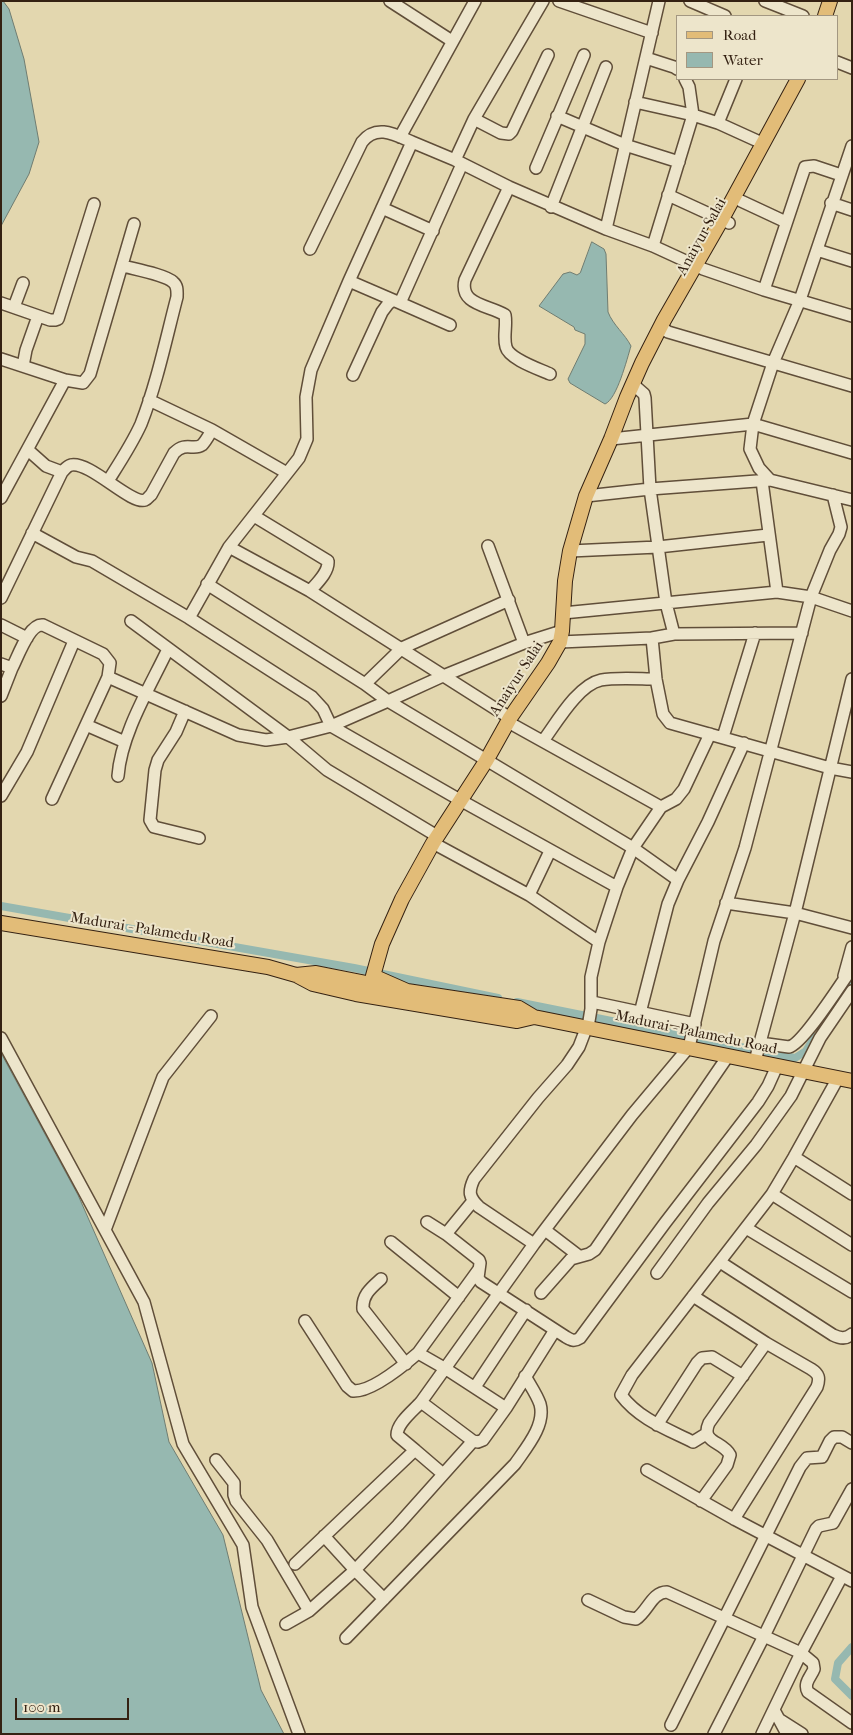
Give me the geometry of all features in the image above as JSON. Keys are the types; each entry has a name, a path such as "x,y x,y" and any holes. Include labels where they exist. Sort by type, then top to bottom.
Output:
{"main road":[{"path":"825,15 830,1"},
{"path":"835,15 840,1"},
{"name":"Anaiyur Salai","path":"623,409 725,221 762,143 797,80"},
{"name":"Anaiyur Salai","path":"725,221 741,201 806,80"},
{"name":"Anaiyur Salai","path":"356,994 369,974 402,899 435,840 509,720 548,663 561,637 565,581 570,551 586,496 612,439 642,363 665,330"},
{"name":"Madurai - Palamedu Road","path":"1,922 268,967 296,974 313,984 356,994 519,1008 534,1017 590,1015 689,1047 803,1071 847,1077"},
{"name":"Madurai - Palamedu Road","path":"296,974 316,973 334,977 369,974 438,1002"},
{"path":"369,974 372,996"}],"street":[{"path":"390,1 452,41"},
{"path":"400,137 475,1"},
{"path":"353,376 382,312 388,304 397,301 433,232 474,119 543,1"},
{"path":"559,1 652,33"},
{"path":"606,229 659,1"},
{"path":"690,1 723,15"},
{"path":"765,1 800,15"},
{"path":"474,119 501,133 509,134 548,55"},
{"path":"536,168 584,55"},
{"path":"646,58 676,68"},
{"path":"838,62 852,68"},
{"path":"551,206 606,67"},
{"path":"653,246 693,115 689,87 686,80"},
{"path":"718,123 736,80"},
{"path":"635,102 693,115 718,123 762,143"},
{"path":"557,116 625,145 679,162"},
{"path":"310,249 362,142 368,134 378,131 400,137 459,162 551,206 653,246 699,268 764,290 852,316"},
{"path":"189,618 229,547 299,458 306,439 306,397 311,370 412,142"},
{"path":"777,592 768,536 766,481 750,448 752,424 773,363 800,300 831,203 852,146"},
{"path":"764,290 805,166 814,166 841,175"},
{"path":"509,187 463,288 470,300 505,315 507,324 506,347 510,354 550,374"},
{"path":"668,195 725,221"},
{"path":"741,201 786,222"},
{"path":"831,203 852,210"},
{"path":"1,303 50,320 58,319 94,204"},
{"path":"382,208 433,232"},
{"path":"1,359 65,380 83,383 90,374 134,224"},
{"path":"816,250 852,261"},
{"path":"108,481 129,448 149,400 177,297 177,289 174,282 123,266"},
{"path":"349,281 450,325"},
{"path":"14,307 23,283"},
{"path":"23,366 26,350 38,316"},
{"path":"665,330 852,386"},
{"path":"1,498 65,380"},
{"path":"636,387 644,394 645,398 650,489 666,603 674,634"},
{"path":"149,400 212,430 287,473"},
{"path":"612,439 752,424 852,453"},
{"path":"1,598 62,472 68,466 80,465 132,497 145,500 151,495 174,453 184,446 199,446 203,444 212,430"},
{"path":"28,450 46,466 62,472"},
{"path":"586,496 650,489 766,481 852,500"},
{"path":"443,1474 400,1438 397,1432 446,1368 534,1244 632,1115 689,1047 714,941 745,848 811,597 841,526 833,495"},
{"path":"254,516 328,561 327,569 310,591"},
{"path":"32,533 76,557 92,561 189,618 312,697 323,709 330,726 617,888"},
{"path":"570,551 658,547 768,536"},
{"path":"488,546 524,643"},
{"path":"229,547 310,591 402,648 543,741 660,807"},
{"path":"207,584 365,684 388,701 633,848 678,880"},
{"path":"563,613 777,592 811,597 852,611"},
{"path":"365,684 402,648 508,600"},
{"path":"131,621 288,737 327,770 435,840 529,895 599,942"},
{"path":"1,696 7,666 33,628 39,624 103,654 110,663 108,677 52,799"},
{"path":"1,625 27,638"},
{"path":"722,738 755,633"},
{"path":"108,677 238,735 266,740 288,737 330,726 443,676 524,643 561,637 652,638 674,634 802,633"},
{"path":"652,638 656,679 666,720 678,726 830,768 852,772"},
{"path":"1,796 27,752 74,641"},
{"path":"118,776 119,760 125,742 168,649"},
{"path":"543,741 588,685 602,680 656,679"},
{"path":"755,1060 795,913 852,679"},
{"path":"185,711 176,732 158,760 153,779 150,820 154,828 199,838"},
{"path":"86,726 125,742"},
{"path":"534,1244 473,1201 469,1194 474,1179 538,1098 574,1057 590,1015 591,977 599,942 633,848 660,807 676,799 684,789 710,734"},
{"path":"640,1013 662,922 678,880 708,822 744,743"},
{"path":"529,895 550,851"},
{"path":"726,903 795,913 852,928"},
{"path":"843,980 852,947"},
{"path":"760,1043 794,1046 852,968"},
{"path":"657,1273 708,1204 756,1145 791,1096 820,1038 852,991"},
{"path":"590,1015 640,1013 695,1025"},
{"path":"105,1230 163,1077 211,1016"},
{"path":"1,1038 144,1302 183,1444 243,1545 252,1607 299,1734"},
{"path":"541,1293 566,1264 579,1256 589,1254 598,1246 728,1056"},
{"path":"427,1222 446,1234 479,1260 478,1278 572,1340 580,1338 664,1223 758,1102 777,1066"},
{"path":"706,1434 693,1442 657,1425 630,1407 621,1396 632,1375 772,1194 847,1077"},
{"path":"794,1157 852,1194"},
{"path":"772,1194 852,1244"},
{"path":"446,1234 473,1201"},
{"path":"746,1228 852,1292"},
{"path":"545,1230 579,1256"},
{"path":"391,1242 459,1297"},
{"path":"720,1262 832,1335 840,1338 849,1337 852,1334"},
{"path":"305,1322 347,1386 353,1391 366,1389 406,1364 418,1353 480,1267"},
{"path":"381,1279 367,1293 362,1302 363,1309 406,1364"},
{"path":"693,1296 817,1373 819,1381 734,1519"},
{"path":"475,1387 526,1310"},
{"path":"421,1402 473,1441 483,1440 506,1408 555,1330"},
{"path":"701,1500 730,1460 728,1450 710,1438 706,1434 706,1429 766,1343"},
{"path":"418,1353 446,1368 506,1408"},
{"path":"657,1425 697,1362 702,1358 712,1357 743,1376"},
{"path":"346,1638 515,1464 527,1447 540,1420 540,1405 525,1376"},
{"path":"672,1725 800,1467 804,1461 811,1457 822,1457 830,1440 834,1437 842,1437 852,1443"},
{"path":"286,1624 309,1611 355,1570 473,1441"},
{"path":"295,1564 415,1450"},
{"path":"216,1460 234,1483 236,1501 266,1540 309,1611"},
{"path":"647,1470 734,1519 847,1578 801,1653 777,1715 762,1734"},
{"path":"714,1734 816,1529 819,1526 833,1523 852,1489"},
{"path":"324,1536 384,1599"},
{"path":"588,1600 624,1617 636,1619 641,1616 657,1595 661,1592 667,1592 801,1653 814,1666 807,1683 806,1688 808,1692 852,1723"},
{"path":"777,1715 787,1734"},
{"path":"777,1715 802,1734"}],"water":[{"path":"1,1 9,9 24,59 39,142 29,174 1,226"},
{"path":"592,242 604,249 606,254 608,312 631,346 614,395 605,404 570,383 568,379 585,344 585,334 575,330 574,327 539,306 563,274 570,272 577,275 580,273"},
{"path":"1,1053 78,1195 152,1363 169,1442 223,1535 261,1690 284,1734 1,1734"}],"waterway":[{"path":"1,906 354,968 498,998"},
{"path":"844,994 852,982"},
{"path":"517,1002 795,1058 806,1051 815,1037"},
{"path":"852,1647 838,1663 835,1679 852,1696"}]}
